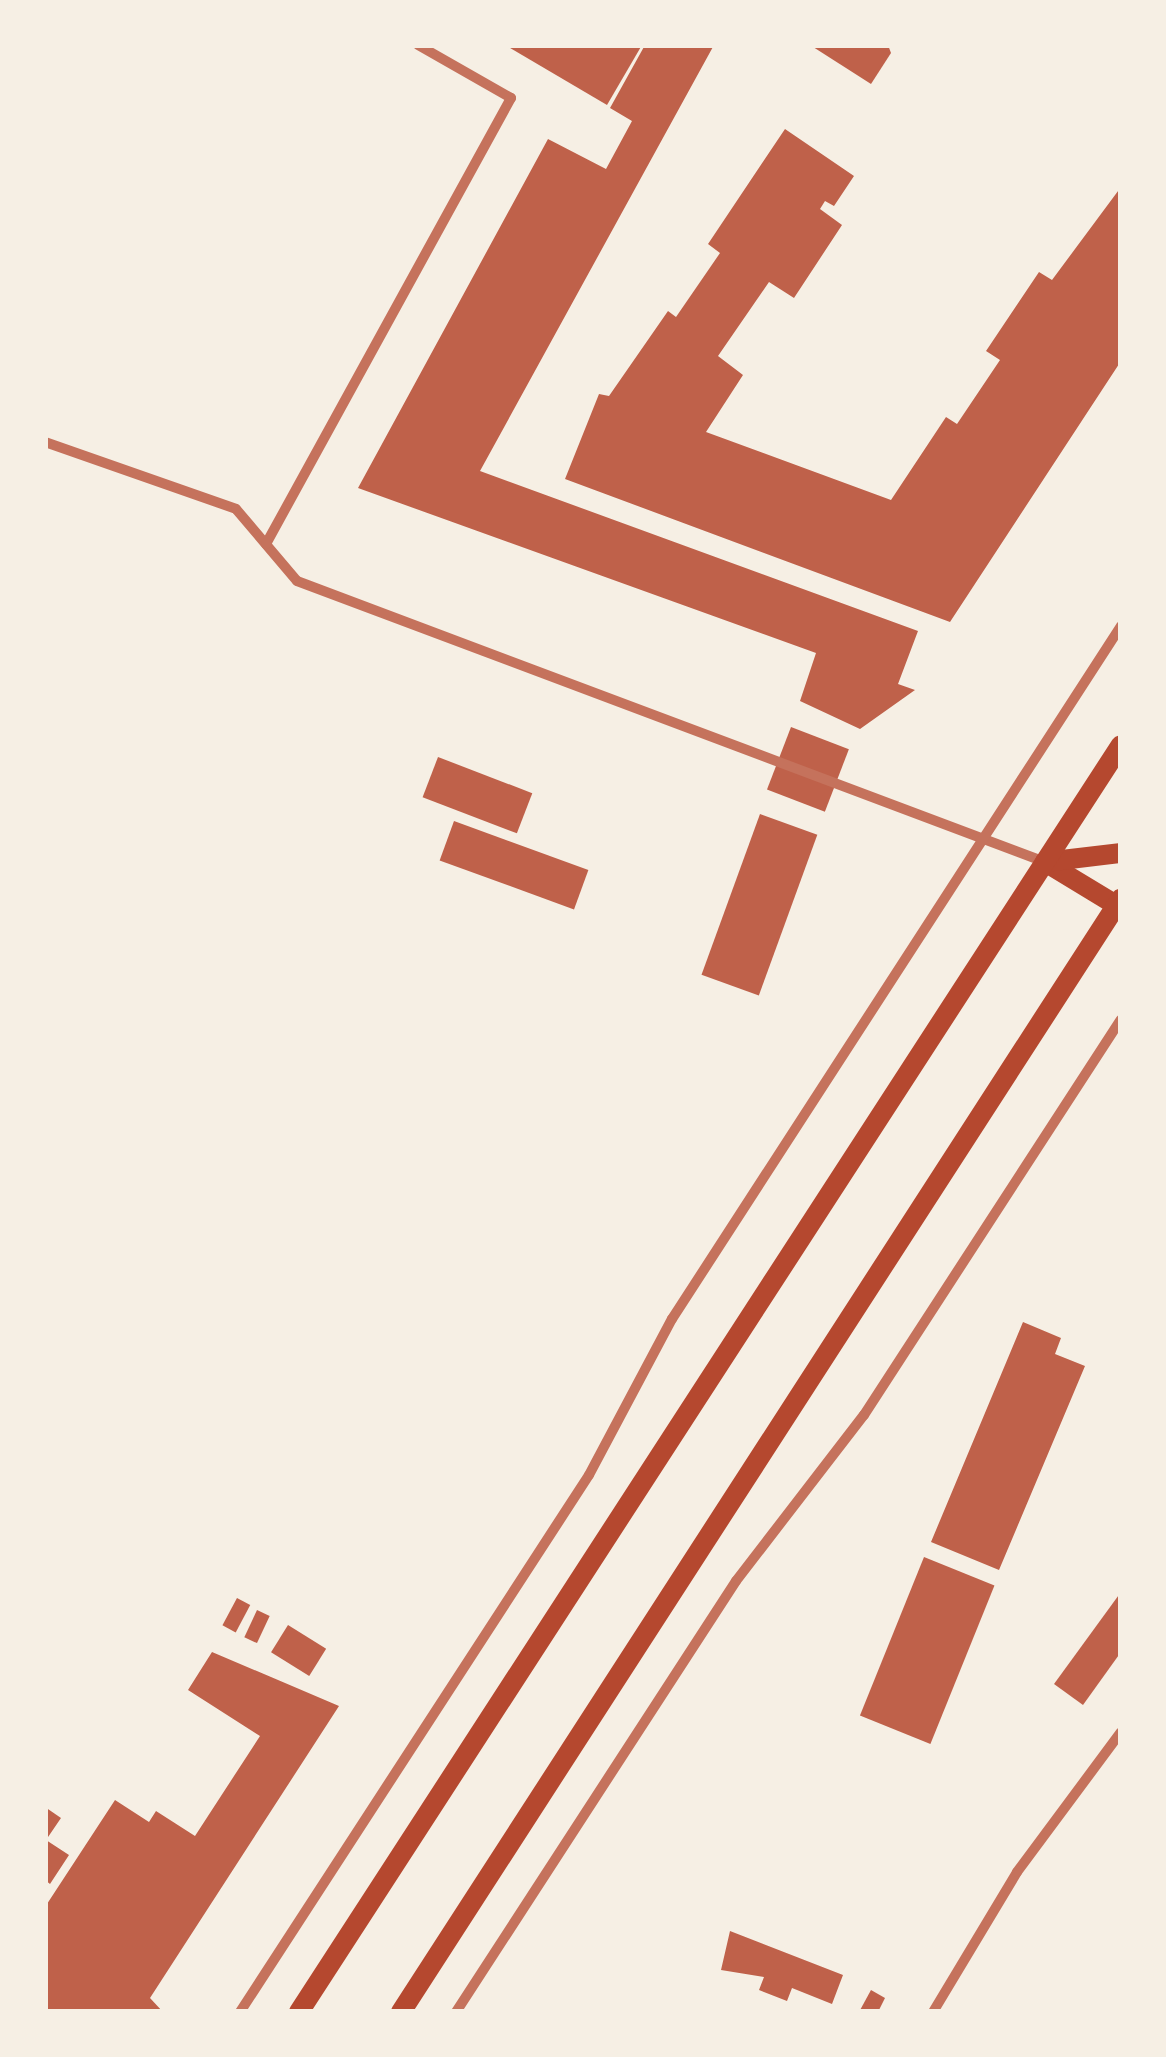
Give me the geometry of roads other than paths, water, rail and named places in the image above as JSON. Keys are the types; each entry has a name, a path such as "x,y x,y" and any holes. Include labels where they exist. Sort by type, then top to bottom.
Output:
{"main road":[{"path":"299,2012 1121,745"},
{"path":"1044,862 1121,853"},
{"path":"401,2012 1119,904 1044,862"}],"street":[{"path":"266,544 510,98 418,45"},
{"path":"45,442 236,509 297,581 1044,862"},
{"path":"240,2012 589,1476 672,1319 1121,626"},
{"path":"456,2012 736,1581 864,1415 1121,1020"},
{"path":"933,2012 1017,1872 1121,1732"}]}
